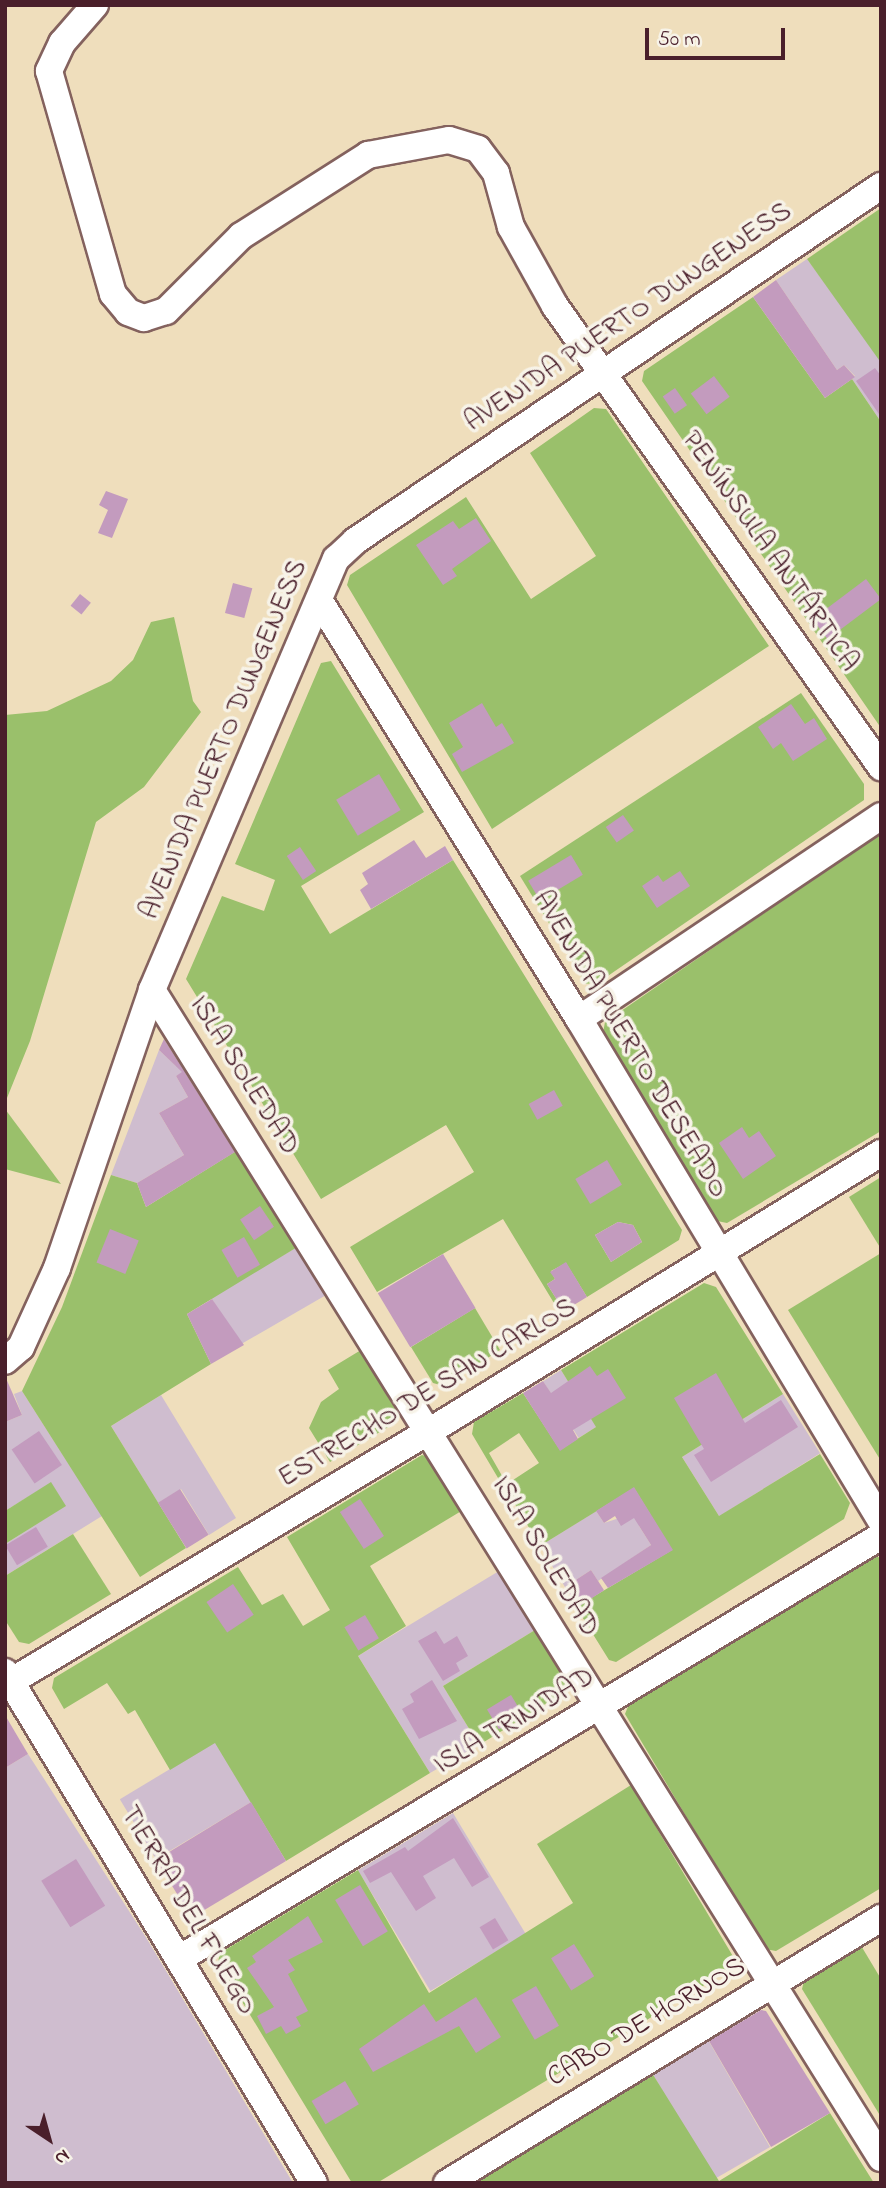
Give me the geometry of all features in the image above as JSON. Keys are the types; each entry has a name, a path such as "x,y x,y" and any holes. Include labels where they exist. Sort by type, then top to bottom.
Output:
{"street":[{"name":"PENÍNSULA ANTÁRTICA","path":"95,5 62,43 49,71 113,294 128,312 144,318 166,311 241,236 368,155 449,140 478,149 496,173 511,227 555,306 605,373 881,767"},
{"name":"AVENIDA PUERTO DUNGENESS","path":"5,1362 21,1347 57,1268 152,990 321,603 336,559 355,541 881,186"},
{"name":"AVENIDA PUERTO DESEADO","path":"321,603 579,1018 881,1521"},
{"path":"579,1018 881,816"},
{"name":"ISLA SOLEDAD","path":"152,990 430,1431 599,1709 881,2158"},
{"name":"ESTRECHO DE SAN CARLOS","path":"7,1680 430,1431 718,1251 881,1153"},
{"name":"ISLA TRINIDAD","path":"179,1959 599,1709 881,1536"},
{"name":"TIERRA DEL FUEGO","path":"7,1680 314,2183"},
{"name":"CABO DE HORNOS","path":"447,2183 881,1918"}],"shaded area":[{"path":"807,259 881,359 881,422 852,379 855,376 844,365 837,370 776,280"},
{"path":"159,1050 176,1066 181,1063 191,1070 176,1076 188,1097 159,1113 184,1155 137,1183 111,1175"},
{"path":"299,1246 327,1294 239,1345 211,1297"},
{"path":"561,1370 597,1427 579,1438 543,1381"},
{"path":"22,1391 102,1516 5,1576 5,1544 65,1506 51,1483 5,1511 5,1422 22,1415 14,1394"},
{"path":"783,1394 820,1453 719,1516 682,1457"},
{"path":"161,1395 236,1518 209,1535 181,1489 158,1503 111,1426"},
{"path":"647,1509 653,1517 639,1526 651,1545 598,1581 591,1570 565,1587 540,1546 596,1511 604,1523"},
{"path":"499,1571 535,1630 443,1686 479,1745 430,1773 358,1656"},
{"path":"215,1742 251,1802 156,1859 120,1799"},
{"path":"28,1754 147,1939 293,2183 5,2183 5,1768"},
{"path":"453,1813 526,1934 430,1991 358,1870"},
{"path":"707,2038 770,2147 714,2180 651,2070"}],"green space":[{"path":"881,208 881,359 879,360 807,259"},
{"path":"753,297 825,398 852,379 881,422 881,728 642,381 644,371"},
{"path":"594,408 606,409 769,646 492,829 347,585 350,575 466,497 531,599 596,556 530,453"},
{"path":"174,617 193,701 201,712 144,787 96,822 30,1041 5,1103 5,715 47,711 111,681 133,660 151,622"},
{"path":"331,661 424,812 301,886 330,934 453,860 682,1230 679,1240 587,1297 566,1263 551,1271 555,1279 547,1284 564,1311 560,1313 503,1219 377,1292 350,1247 474,1172 446,1125 321,1199 186,979 222,896 264,911 275,880 235,864 321,663","holes":["618,1222 633,1225 642,1242 611,1262 595,1235"]},
{"path":"801,693 864,784 864,800 599,982 586,984 520,876"},
{"path":"881,833 881,1131 727,1223 717,1221 603,1033 605,1022"},
{"path":"5,1109 61,1184 5,1169"},
{"path":"241,1148 299,1246 187,1314 211,1364 111,1426 186,1548 140,1577 22,1391 62,1307 111,1175 137,1183 146,1207"},
{"path":"881,1177 881,1249 849,1197"},
{"path":"881,1253 881,1461 788,1310"},
{"path":"704,1283 716,1287 783,1394 682,1457 719,1516 820,1454 850,1503 844,1519 616,1662 609,1660 576,1607 672,1550 634,1488 540,1546 504,1486 539,1463 519,1433 489,1453 505,1481 501,1483 472,1434 474,1422 523,1393 560,1450 596,1427 561,1370"},
{"path":"475,1308 500,1350 444,1386 433,1383 411,1347"},
{"path":"361,1350 398,1414 395,1423 330,1462 309,1428 321,1402 339,1389 328,1370"},
{"path":"422,1455 433,1458 463,1510 370,1566 406,1626 358,1656 430,1773 286,1861 215,1743 170,1770 135,1710 128,1714 107,1683 64,1709 52,1688 54,1678 238,1567 262,1605 283,1594 303,1626 330,1610 287,1537"},
{"path":"51,1482 66,1506 5,1544 5,1511"},
{"path":"73,1534 111,1594 29,1644 19,1642 5,1620 5,1576"},
{"path":"871,1555 881,1558 881,1888 776,1951 765,1949 625,1714 629,1704"},
{"path":"535,1630 568,1682 565,1692 479,1745 443,1686"},
{"path":"631,1785 734,1958 731,1969 377,2183 352,2183 218,1962 220,1953 358,1870 429,1993 573,1903 537,1844"},
{"path":"860,1944 881,1979 881,2117 802,1989 805,1977"},
{"path":"652,2073 719,2181 830,2113 874,2183 471,2183"}],"building":[{"path":"776,280 837,370 844,365 855,377 825,398 753,297"},
{"path":"875,368 881,376 881,417 856,381"},
{"path":"714,376 730,397 706,414 691,393"},
{"path":"675,388 687,405 675,414 663,397"},
{"path":"106,491 128,499 112,538 98,533 108,510 99,505"},
{"path":"476,518 491,541 452,569 457,576 443,585 416,545 453,521 459,529"},
{"path":"866,579 881,599 828,639 812,619"},
{"path":"233,583 252,588 244,618 225,613"},
{"path":"80,594 91,603 81,614 71,606"},
{"path":"482,703 496,727 502,723 514,743 462,772 452,754 463,747 449,723"},
{"path":"791,704 805,724 814,718 827,739 793,761 781,743 773,749 758,727"},
{"path":"379,774 401,810 358,836 336,800"},
{"path":"623,815 634,831 617,843 606,827"},
{"path":"414,840 426,858 445,846 453,860 371,909 360,890 368,884 362,873"},
{"path":"300,847 316,871 303,880 287,856"},
{"path":"571,855 583,875 540,900 528,881"},
{"path":"680,871 690,886 657,908 642,886 658,875 663,882"},
{"path":"164,1039 235,1152 146,1207 137,1183 184,1155 159,1113 188,1097 176,1076 182,1072 159,1050"},
{"path":"554,1090 563,1106 537,1120 529,1104"},
{"path":"742,1127 749,1138 759,1131 776,1156 743,1179 719,1143"},
{"path":"607,1160 622,1185 590,1204 575,1179"},
{"path":"260,1206 274,1227 254,1240 240,1219"},
{"path":"618,1222 633,1225 642,1242 611,1262 595,1235"},
{"path":"110,1229 139,1241 125,1274 97,1262"},
{"path":"244,1237 260,1265 237,1278 221,1250"},
{"path":"443,1254 475,1308 410,1347 378,1293"},
{"path":"566,1262 587,1297 564,1311 547,1284 555,1279 550,1272"},
{"path":"212,1299 244,1345 211,1364 187,1314"},
{"path":"590,1366 597,1376 608,1369 626,1398 573,1430 578,1439 560,1451 523,1393 543,1381 551,1393"},
{"path":"716,1373 745,1423 781,1400 798,1427 711,1482 694,1455 704,1449 674,1398"},
{"path":"5,1376 22,1415 5,1422"},
{"path":"39,1431 62,1465 35,1483 12,1449"},
{"path":"634,1487 673,1550 608,1588 601,1578 651,1545 634,1518 621,1526 615,1516 604,1523 596,1511"},
{"path":"180,1489 209,1535 187,1549 158,1503"},
{"path":"360,1499 384,1536 364,1549 340,1512"},
{"path":"36,1527 48,1547 17,1565 5,1546"},
{"path":"591,1570 604,1590 578,1607 565,1587"},
{"path":"233,1584 254,1615 227,1633 206,1602"},
{"path":"365,1615 379,1638 358,1651 344,1627"},
{"path":"436,1631 444,1644 457,1636 468,1656 456,1663 460,1671 443,1681 418,1641"},
{"path":"432,1680 457,1721 419,1739 402,1709 414,1702 410,1694"},
{"path":"511,1695 523,1715 499,1729 487,1709"},
{"path":"5,1715 28,1754 5,1768"},
{"path":"251,1802 286,1861 201,1912 187,1910 156,1860"},
{"path":"453,1818 489,1877 472,1887 454,1858 423,1876 436,1898 416,1911 391,1872 370,1883 363,1871 405,1847 408,1851"},
{"path":"76,1859 105,1906 70,1927 41,1881"},
{"path":"360,1885 388,1931 363,1946 335,1900"},
{"path":"308,1916 323,1942 288,1960 295,1970 288,1974 308,2011 296,2017 301,2026 286,2034 281,2026 266,2034 257,2016 274,2007 247,1968 256,1962 252,1956"},
{"path":"495,1918 508,1940 493,1950 480,1927"},
{"path":"574,1944 594,1976 571,1991 551,1958"},
{"path":"536,1986 559,2026 535,2040 512,2000"},
{"path":"476,1997 501,2037 476,2053 459,2026 373,2072 359,2049 424,2004 436,2022"},
{"path":"761,2010 766,2011 830,2113 771,2147 709,2041"},
{"path":"345,2081 359,2104 325,2124 312,2101"}]}
